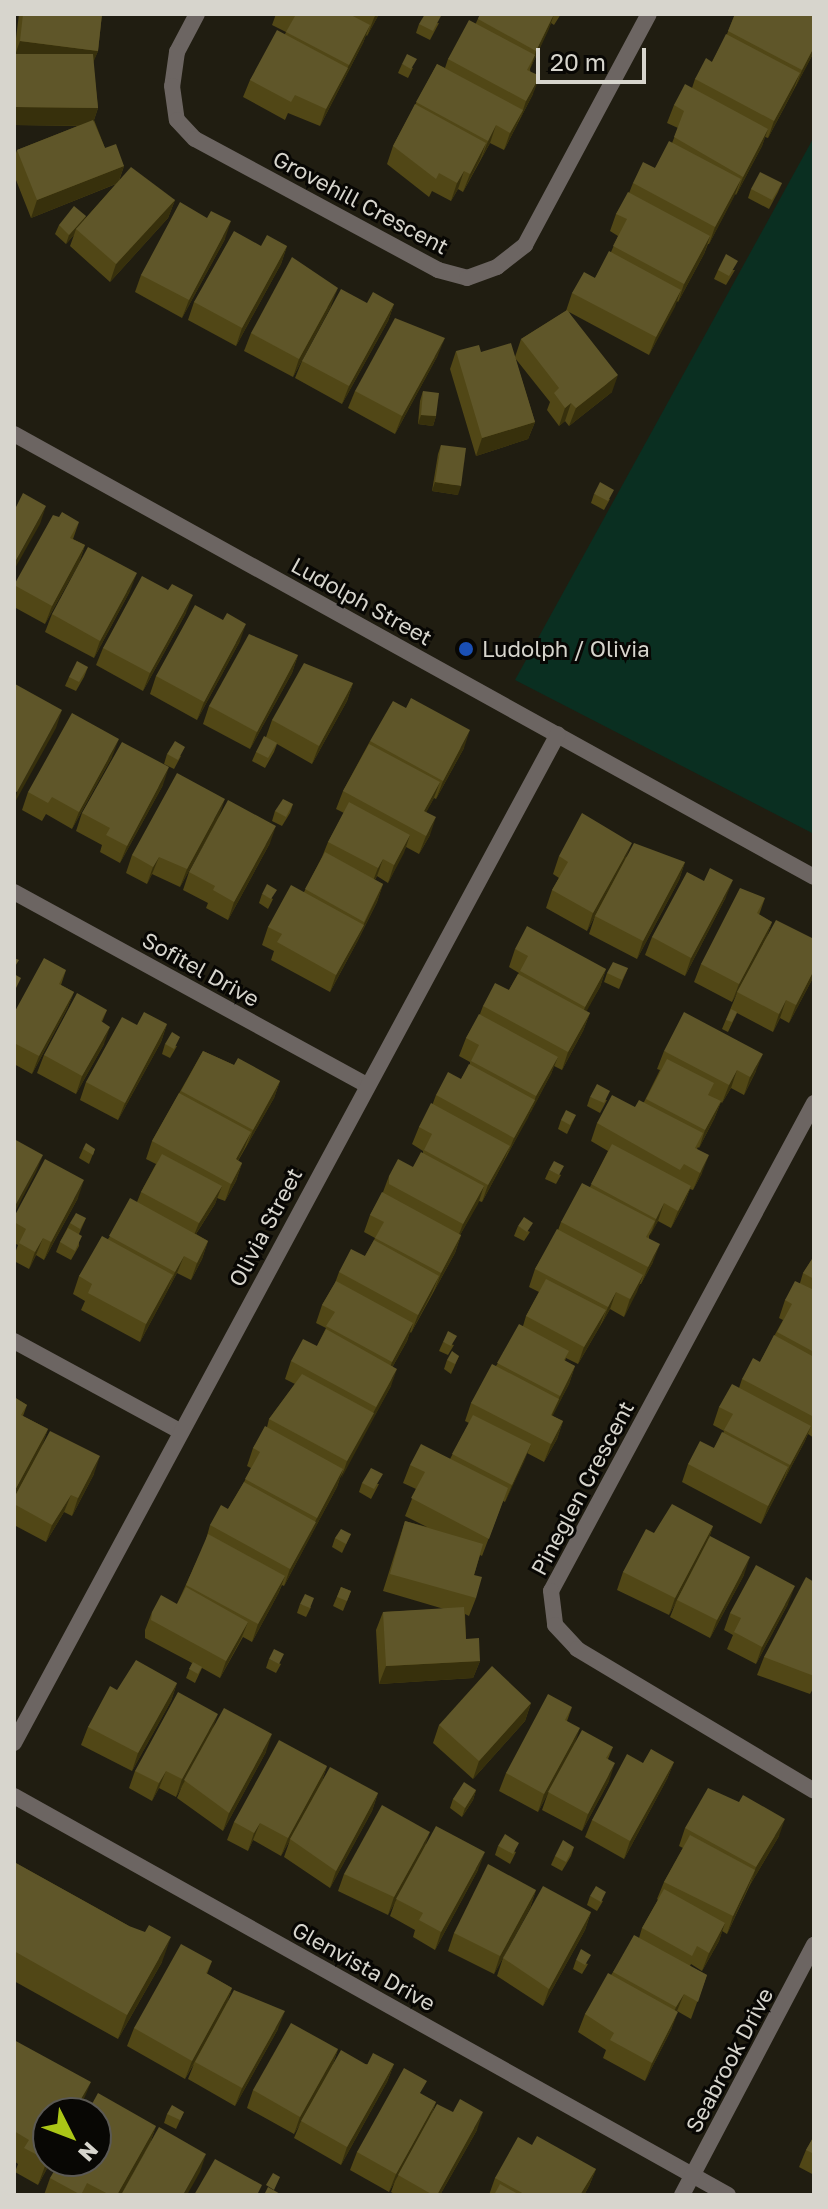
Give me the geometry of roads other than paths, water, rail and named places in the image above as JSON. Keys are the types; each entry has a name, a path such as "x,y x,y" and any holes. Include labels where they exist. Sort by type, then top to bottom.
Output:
{"street":[{"name":"Grovehill Crescent","path":"197,14 177,52 172,86 177,120 195,139 438,270 467,278 497,267 525,245 649,14"},
{"name":"Ludolph Street","path":"14,434 814,877"},
{"name":"Olivia Street","path":"14,1743 366,1085 558,734"},
{"name":"Sofitel Drive","path":"14,892 366,1085"},
{"name":"Pineglen Crescent","path":"814,1103 551,1591 555,1625 577,1649 814,1791"},
{"path":"14,1341 180,1431"},
{"name":"Glenvista Drive","path":"14,1796 728,2195"},
{"name":"Seabrook Drive","path":"682,2195 814,1945"}],"place":[{"name":"Ludolph / Olivia","path":"466,649"}]}
